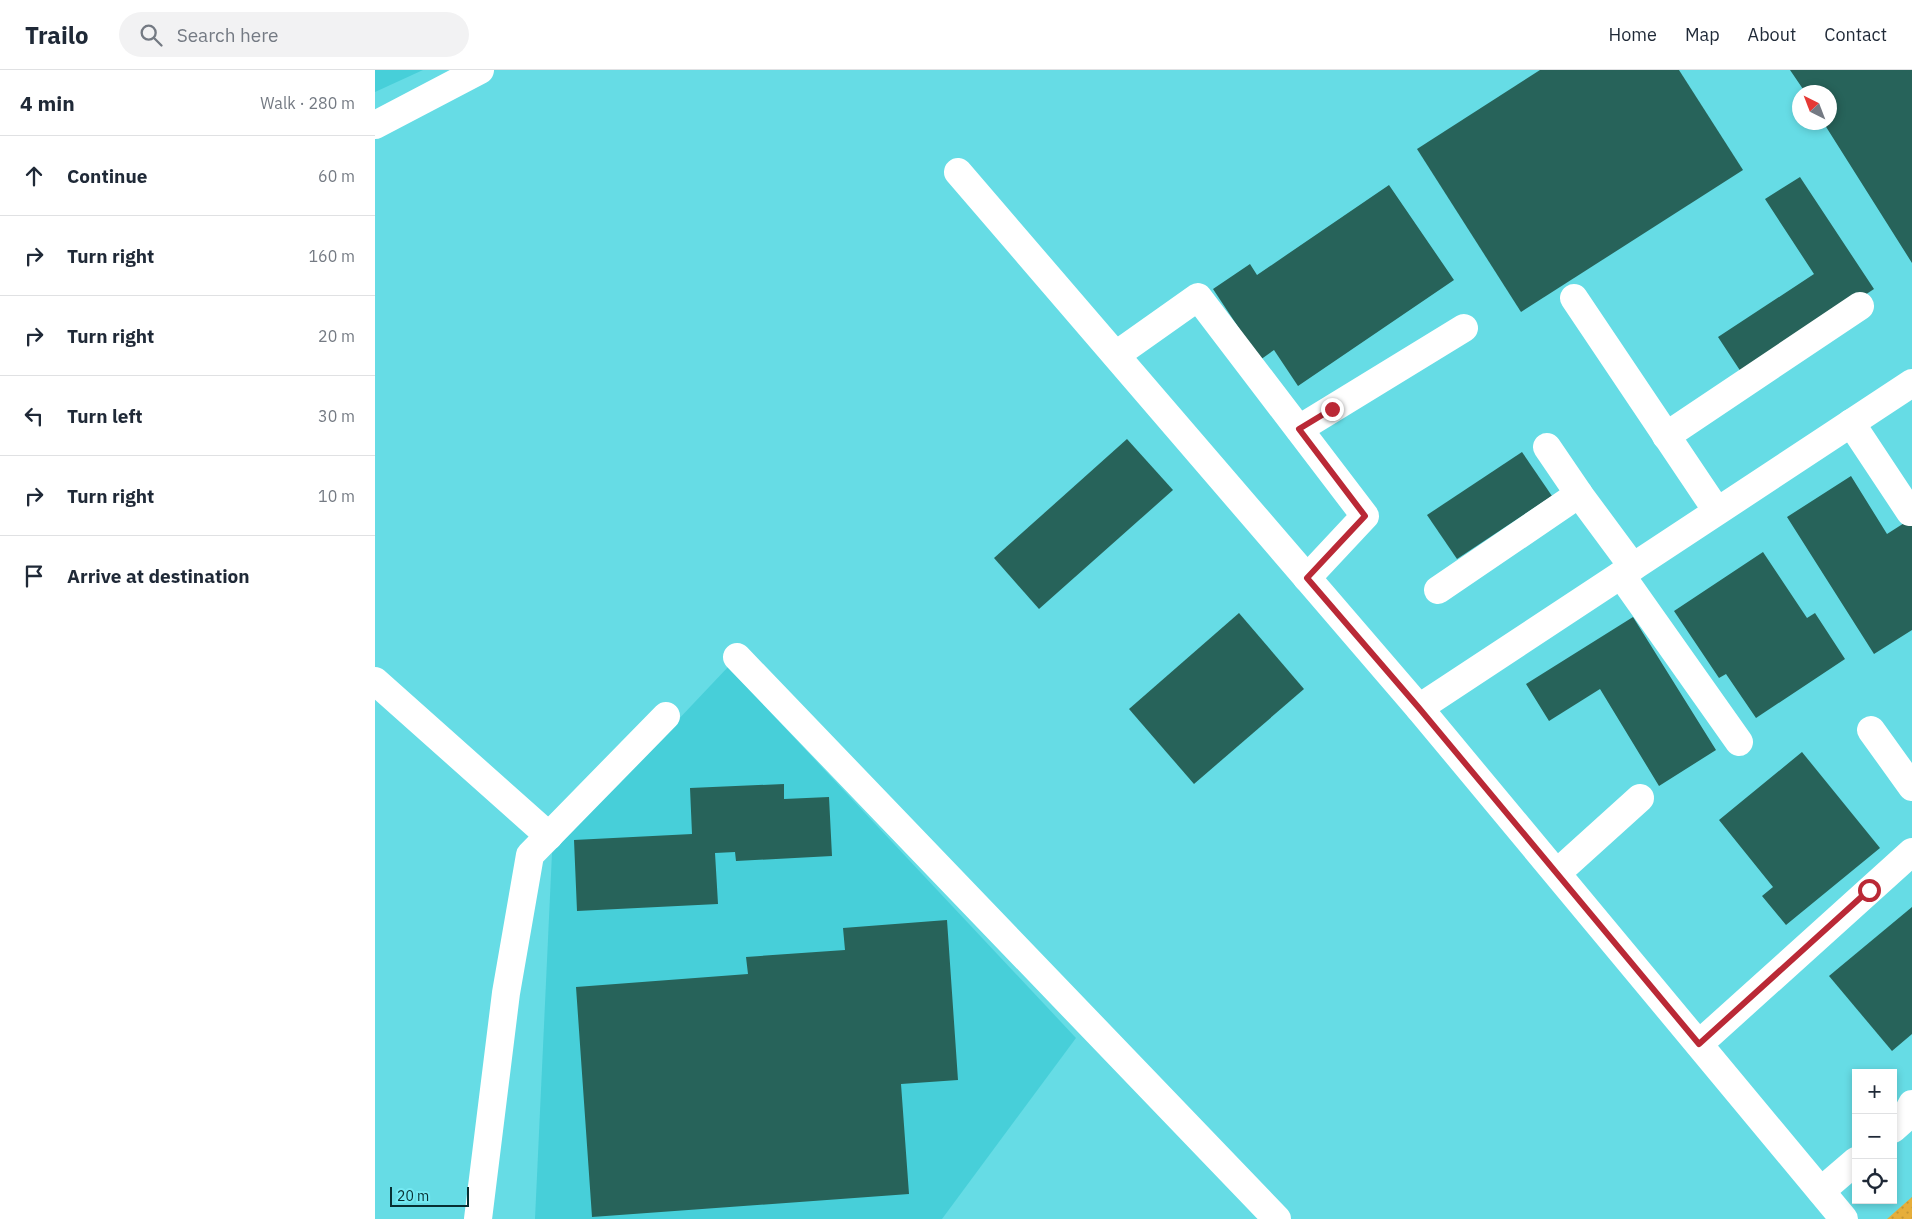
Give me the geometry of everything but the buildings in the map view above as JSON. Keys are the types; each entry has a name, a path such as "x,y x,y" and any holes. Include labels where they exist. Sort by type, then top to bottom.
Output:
{"lane":[{"path":"375,125 480,70"},
{"path":"958,172 1419,708 1844,1219"},
{"path":"1116,356 1197,297 1365,516 1307,578"},
{"path":"1574,298 1717,511"},
{"path":"1666,436 1861,306"},
{"path":"1299,429 1464,328"},
{"path":"1419,708 1912,383"},
{"path":"1851,423 1910,512"},
{"path":"1547,447 1739,742"},
{"path":"1438,590 1579,494"},
{"path":"737,657 1277,1219"},
{"path":"375,681 549,836"},
{"path":"478,1219 506,993 530,855 666,716"},
{"path":"1871,730 1912,786"},
{"path":"1557,874 1640,798"},
{"path":"1699,1044 1912,852"},
{"path":"1897,1126 1904,1120 1912,1104"},
{"path":"1821,1191 1852,1164"}],"shaded area":[{"path":"375,70 423,70 375,92"},
{"path":"728,667 1076,1038 942,1219 535,1219 552,853"},
{"path":"1912,1197 1912,1219 1887,1219"}],"route":[{"path":"1332,409 1299,429 1365,516 1307,578 1419,708 1699,1044 1869,890"}]}
